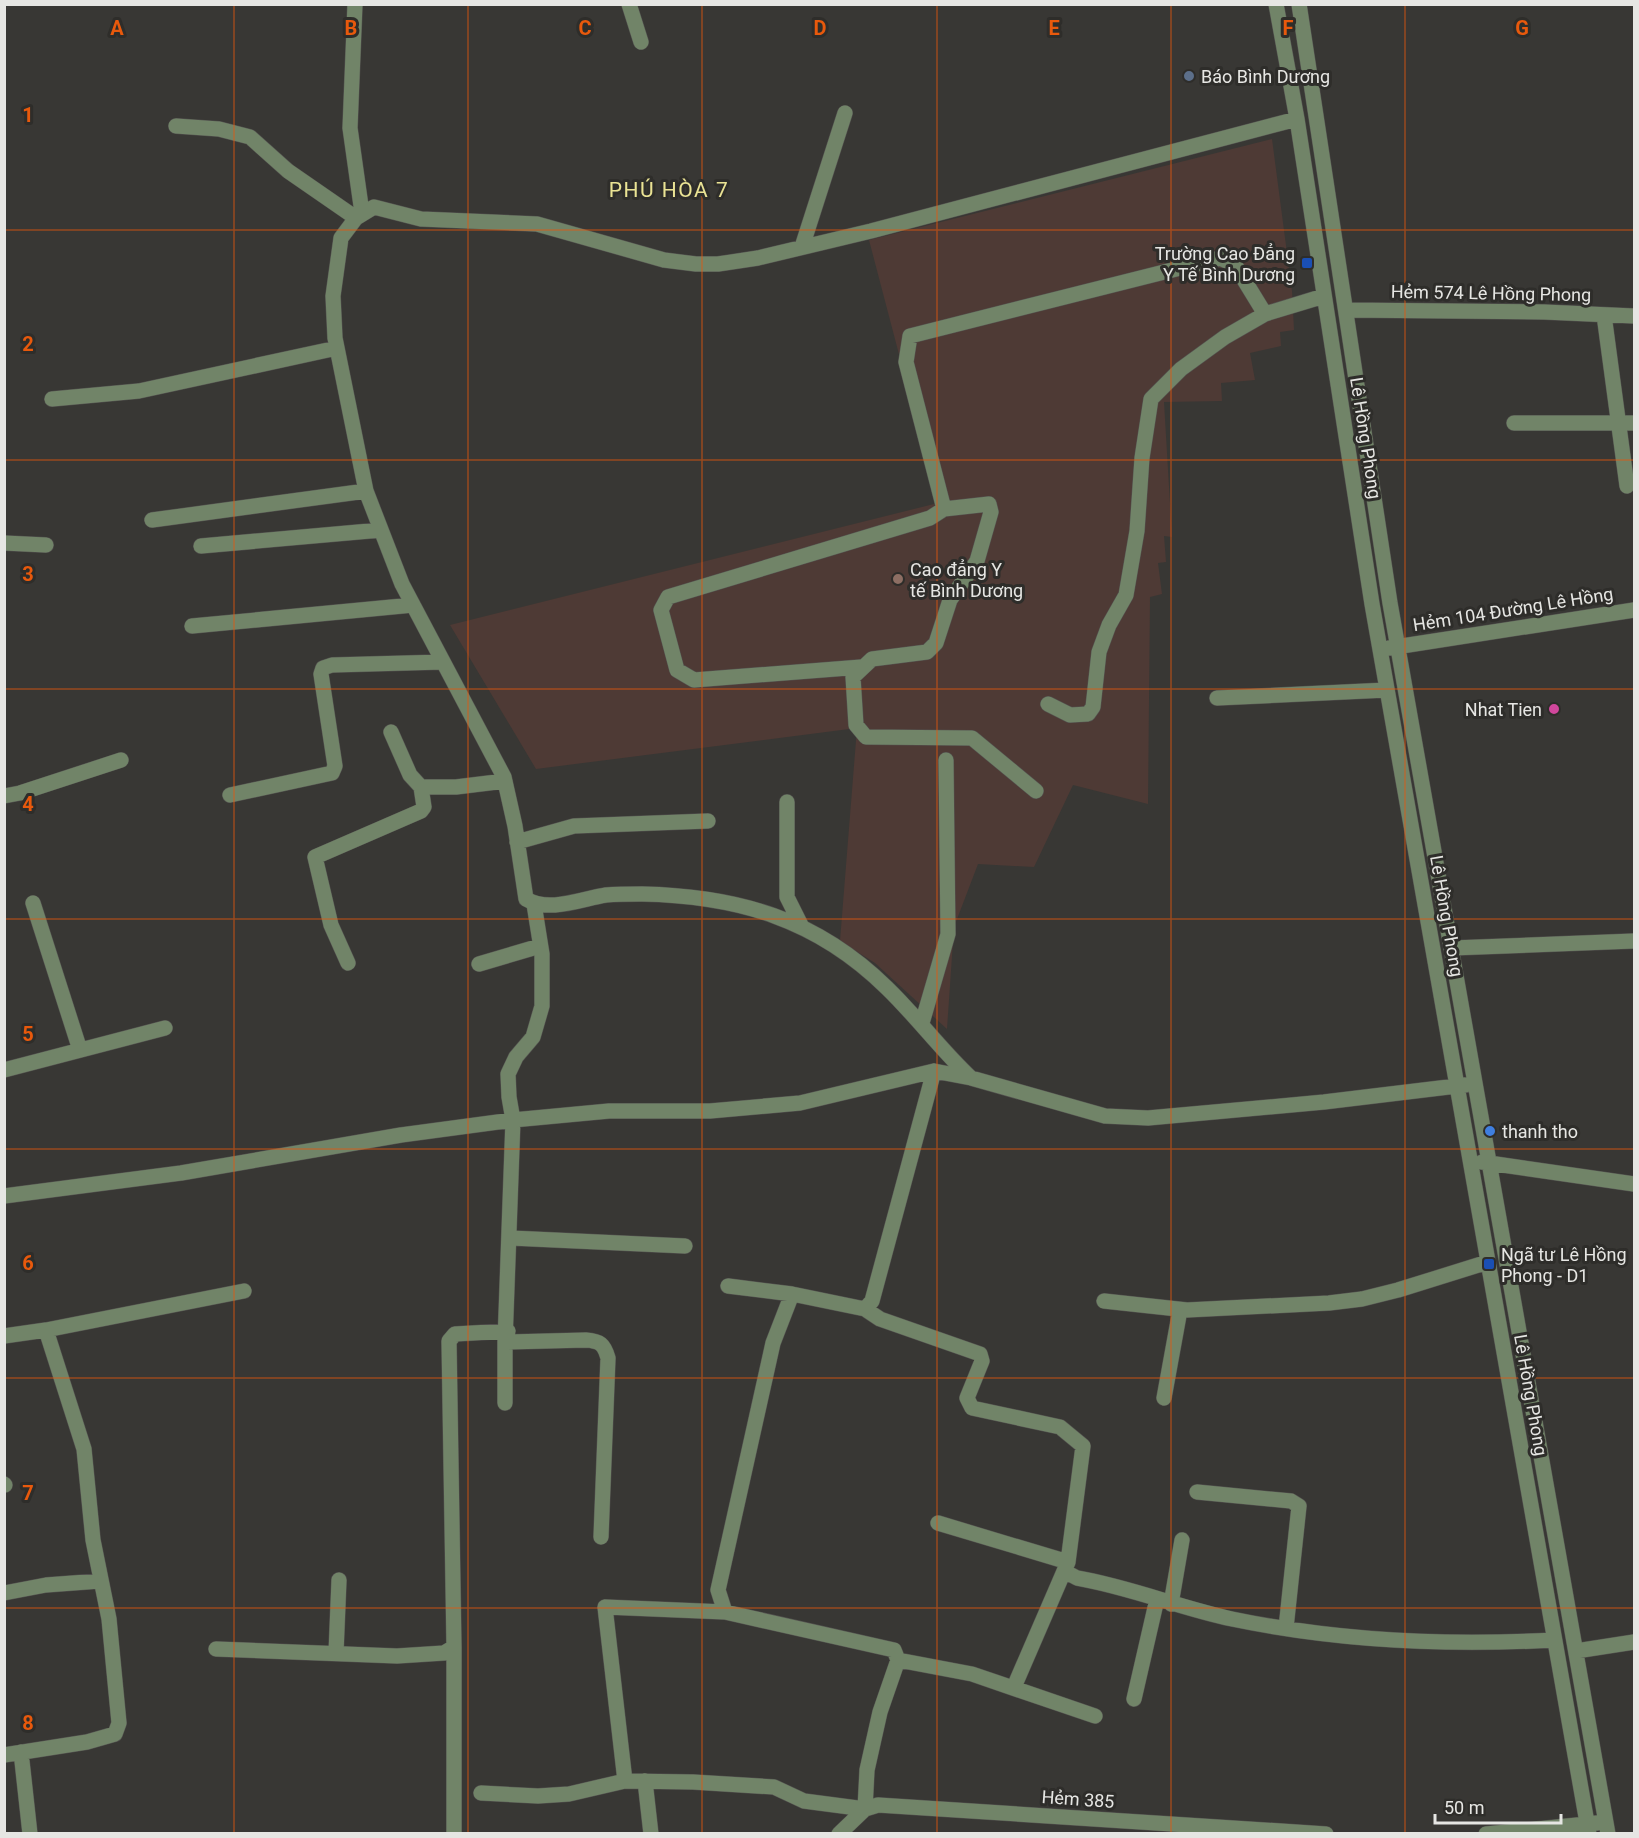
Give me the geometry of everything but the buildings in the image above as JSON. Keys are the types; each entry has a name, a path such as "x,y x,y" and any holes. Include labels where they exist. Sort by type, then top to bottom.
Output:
{"street":[{"path":"355,4 350,128 359,215"},
{"path":"629,4 641,42"},
{"name":"Lê Hồng Phong","path":"1276,4 1297,119 1380,650 1588,1829"},
{"name":"Lê Hồng Phong","path":"1299,4 1398,647 1607,1828"},
{"path":"802,247 845,113"},
{"path":"971,1077 947,1056 922,1023 886,987 860,966 785,918 701,896 606,895 551,905 534,904 526,899 518,842 505,781 413,605 366,491 337,348 333,296 341,238 359,215 374,207 421,219 537,224 664,260 696,264 737,261 871,231 1297,119"},
{"path":"176,126 219,129 250,137 288,171 359,215"},
{"path":"944,509 906,362 910,336 1220,258 1235,264 1265,314"},
{"path":"1048,704 1070,715 1088,714 1093,707 1100,652 1109,625 1126,595 1137,531 1142,458 1151,399 1181,369 1225,337 1265,314 1324,296"},
{"name":"Hẻm 574 Lê Hồng Phong","path":"1346,310 1635,316"},
{"path":"1604,315 1627,486"},
{"path":"52,399 139,391 337,348"},
{"path":"1514,423 1635,423"},
{"path":"152,520 366,491"},
{"path":"861,667 694,680 676,670 661,610 668,597 930,518 944,509 989,504 991,512 977,561 950,600 936,643 927,652 872,659 853,677 856,725 866,737 972,738 1036,791"},
{"path":"201,546 381,530"},
{"path":"4,543 45,545"},
{"path":"192,626 413,605"},
{"name":"Hẻm 104 Đường Lê Hồng","path":"1380,650 1635,610"},
{"path":"230,795 332,773 335,766 321,674 323,668 332,665 443,662"},
{"path":"1216,698 1387,690"},
{"path":"348,963 331,925 315,857 424,807 421,787 410,775 391,732"},
{"path":"4,796 20,793 121,760"},
{"path":"922,1023 948,934 946,760"},
{"path":"421,787 456,787 505,781"},
{"path":"787,802 787,897 802,927"},
{"path":"518,842 574,826 708,821"},
{"path":"33,903 80,1050"},
{"path":"505,1403 513,1120 508,1097 508,1074 516,1057 533,1036 542,1006 540,946 534,904"},
{"path":"1452,948 1635,941"},
{"path":"479,964 540,946"},
{"path":"4,1070 165,1028"},
{"path":"4,1196 181,1173 400,1135 513,1120 609,1111 710,1111 800,1103 934,1071 971,1077 1105,1116 1148,1118 1324,1102 1476,1083"},
{"path":"866,1309 872,1301 934,1071"},
{"path":"1470,1162 1635,1184"},
{"path":"511,1238 685,1246"},
{"path":"1104,1301 1180,1310 1279,1307 1362,1299 1425,1283 1488,1262"},
{"path":"728,1286 792,1294 866,1309 880,1319 980,1354 982,1361 967,1398 972,1408 1060,1427 1083,1446 1066,1567 1014,1687"},
{"path":"4,1336 46,1330 244,1291"},
{"path":"725,1612 718,1590 773,1343 792,1294"},
{"path":"1164,1398 1180,1310"},
{"path":"4,1755 87,1742 115,1734 119,1723 109,1619 93,1540 84,1449 46,1330"},
{"path":"454,1833 454,1647 449,1341 455,1334 586,1340 598,1341 605,1346 608,1358 601,1537"},
{"path":"1197,1492 1291,1501 1299,1506 1286,1628"},
{"path":"938,1523 1066,1567 1077,1578 1233,1619 1286,1628 1424,1643 1474,1644 1554,1640"},
{"path":"1134,1699 1182,1540"},
{"path":"336,1653 339,1580"},
{"path":"4,1593 46,1585 100,1581"},
{"path":"625,1782 605,1607 725,1612 894,1650 898,1660 878,1724 867,1770 864,1809 839,1833"},
{"path":"1576,1651 1635,1642"},
{"path":"216,1649 397,1656 444,1653 454,1647"},
{"path":"898,1660 972,1674 1095,1716"},
{"path":"21,1752 30,1833"},
{"path":"645,1781 651,1833"},
{"name":"Hẻm 385","path":"482,1793 538,1796 569,1794 625,1782 645,1781 774,1787 804,1801 864,1809 878,1805 898,1805 1258,1832 1326,1833"},
{"path":"1486,1833 1607,1828"}],"shaded area":[{"name":"Cao đẳng Y tế Bình Dương","path":"1272,139 1292,291 1294,330 1280,332 1281,346 1250,353 1255,380 1221,383 1222,401 1164,402 1172,537 1164,536 1166,562 1158,563 1162,594 1150,597 1148,804 1073,785 1034,867 978,864 954,927 947,1029 875,963 840,941 857,728 536,769 450,625 938,503 869,240"}],"place":[{"name":"Báo Bình Dương","path":"1189,76"},
{"name":"Trường Cao Đẳng Y Tế Bình Dương","path":"1307,263"},
{"name":"Cao đẳng Y tế Bình Dương","path":"898,579"},
{"name":"Nhat Tien","path":"1554,709"},
{"name":"thanh tho","path":"1490,1131"},
{"name":"Ngã tư Lê Hồng Phong - D1","path":"1489,1264"}],"district":[{"name":"PHÚ HÒA 7","path":"669,190"}]}
